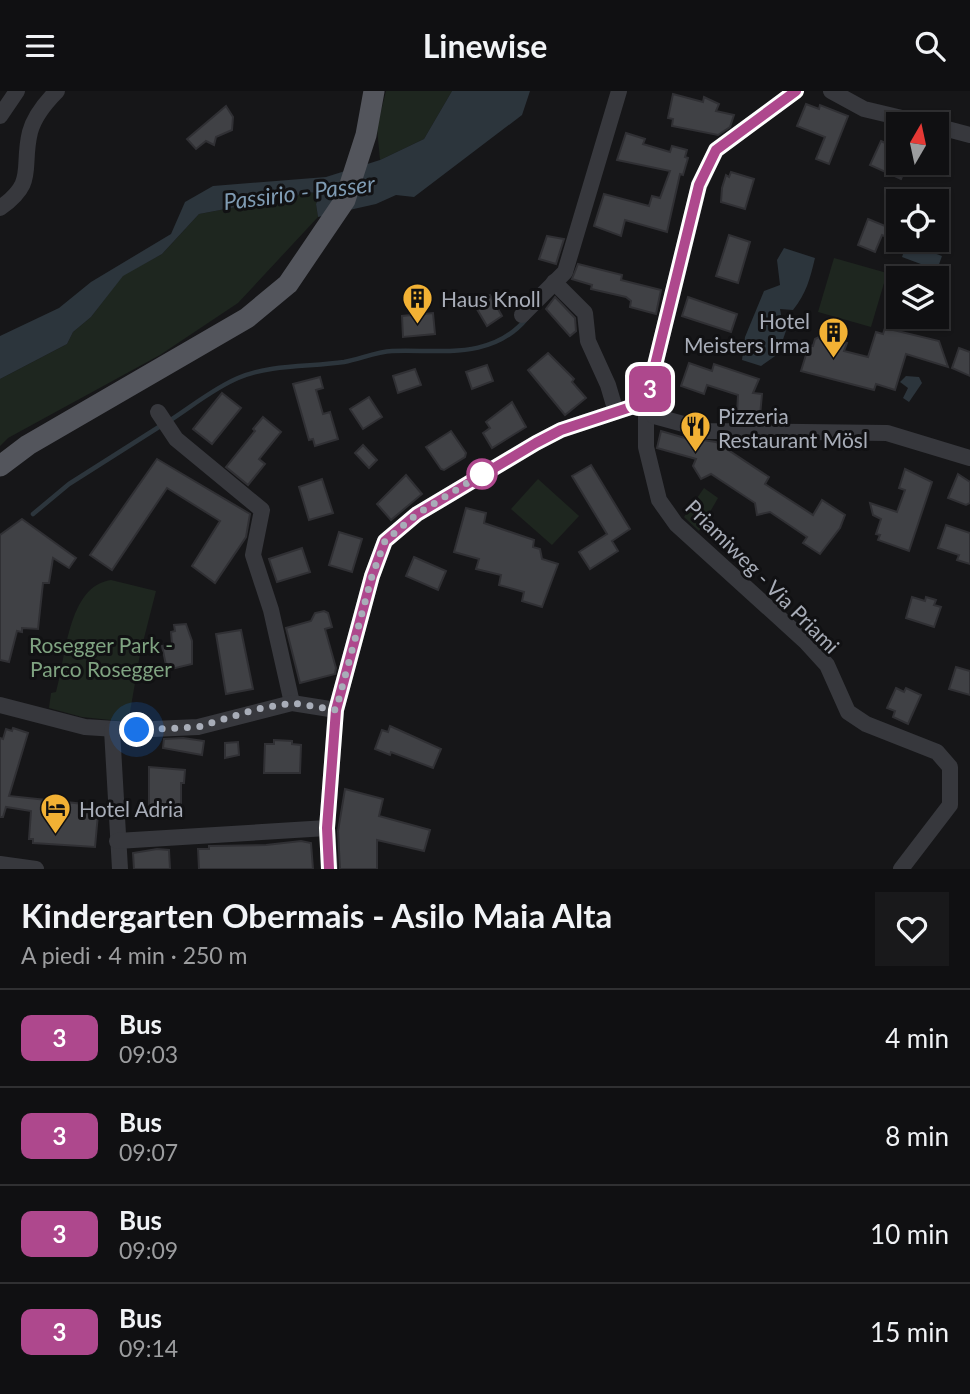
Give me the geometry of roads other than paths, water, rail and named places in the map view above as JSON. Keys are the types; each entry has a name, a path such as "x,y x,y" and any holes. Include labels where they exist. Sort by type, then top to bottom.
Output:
{"main road":[{"path":"0,466 29,446 259,310 288,284 345,200 366,135 374,91"}],"street":[{"path":"0,115 17,91"},
{"path":"0,208 22,190 27,180 31,129 57,91"},
{"path":"522,315 565,272 620,91"},
{"name":"Priamiweg - Via Priami","path":"796,91 716,150 699,185 646,402 646,447 659,500 676,524 806,642 827,665 848,712 866,724 937,752 950,768 950,805 901,869"},
{"path":"831,91 864,109 886,114"},
{"path":"949,129 970,135"},
{"path":"554,282 585,313 588,341 608,385 616,412"},
{"path":"330,869 327,828 336,710 372,576 385,541 417,514 561,430 646,402 654,416 709,431 887,433 970,458"},
{"path":"158,412 176,439 262,510 253,555 271,610 292,703"},
{"path":"0,705 85,727 112,730 198,727 257,709 292,703 336,710"},
{"path":"112,730 120,869"},
{"path":"117,841 327,828"},
{"path":"0,864 36,869"}],"water":[{"name":"Passirio - Passer","path":"452,91 530,91 522,115 414,197 396,195 376,204 318,217 316,204 321,193 301,192 292,202 268,201 199,214 162,254 123,276 91,317 73,332 67,344 0,379 0,336 59,308 91,282 171,234 185,202 213,186 326,177 380,160 424,139"},
{"path":"784,248 815,258 807,286 793,310 780,309 782,320 789,322 778,354 761,366 742,360 745,337 764,291 780,285 777,260"},
{"path":"904,252 931,252 942,256 938,266 926,266 902,257"},
{"path":"906,376 919,377 922,383 909,402 903,398 908,388 900,382"}],"waterway":[{"path":"169,421 220,387 250,373 344,362 386,352 446,351 481,347 513,332 527,318"},
{"path":"33,514 69,484 162,425"}],"place":[{"name":"Haus Knoll","path":"418,325"},
{"name":"Hotel Meisters Irma","path":"833,359"},
{"name":"Pizzeria Restaurant Mösl","path":"695,454"},
{"name":"Hotel Adria","path":"56,835"}],"park label":[{"name":"Rosegger Park - Parco Rosegger","path":"101,656"}]}
